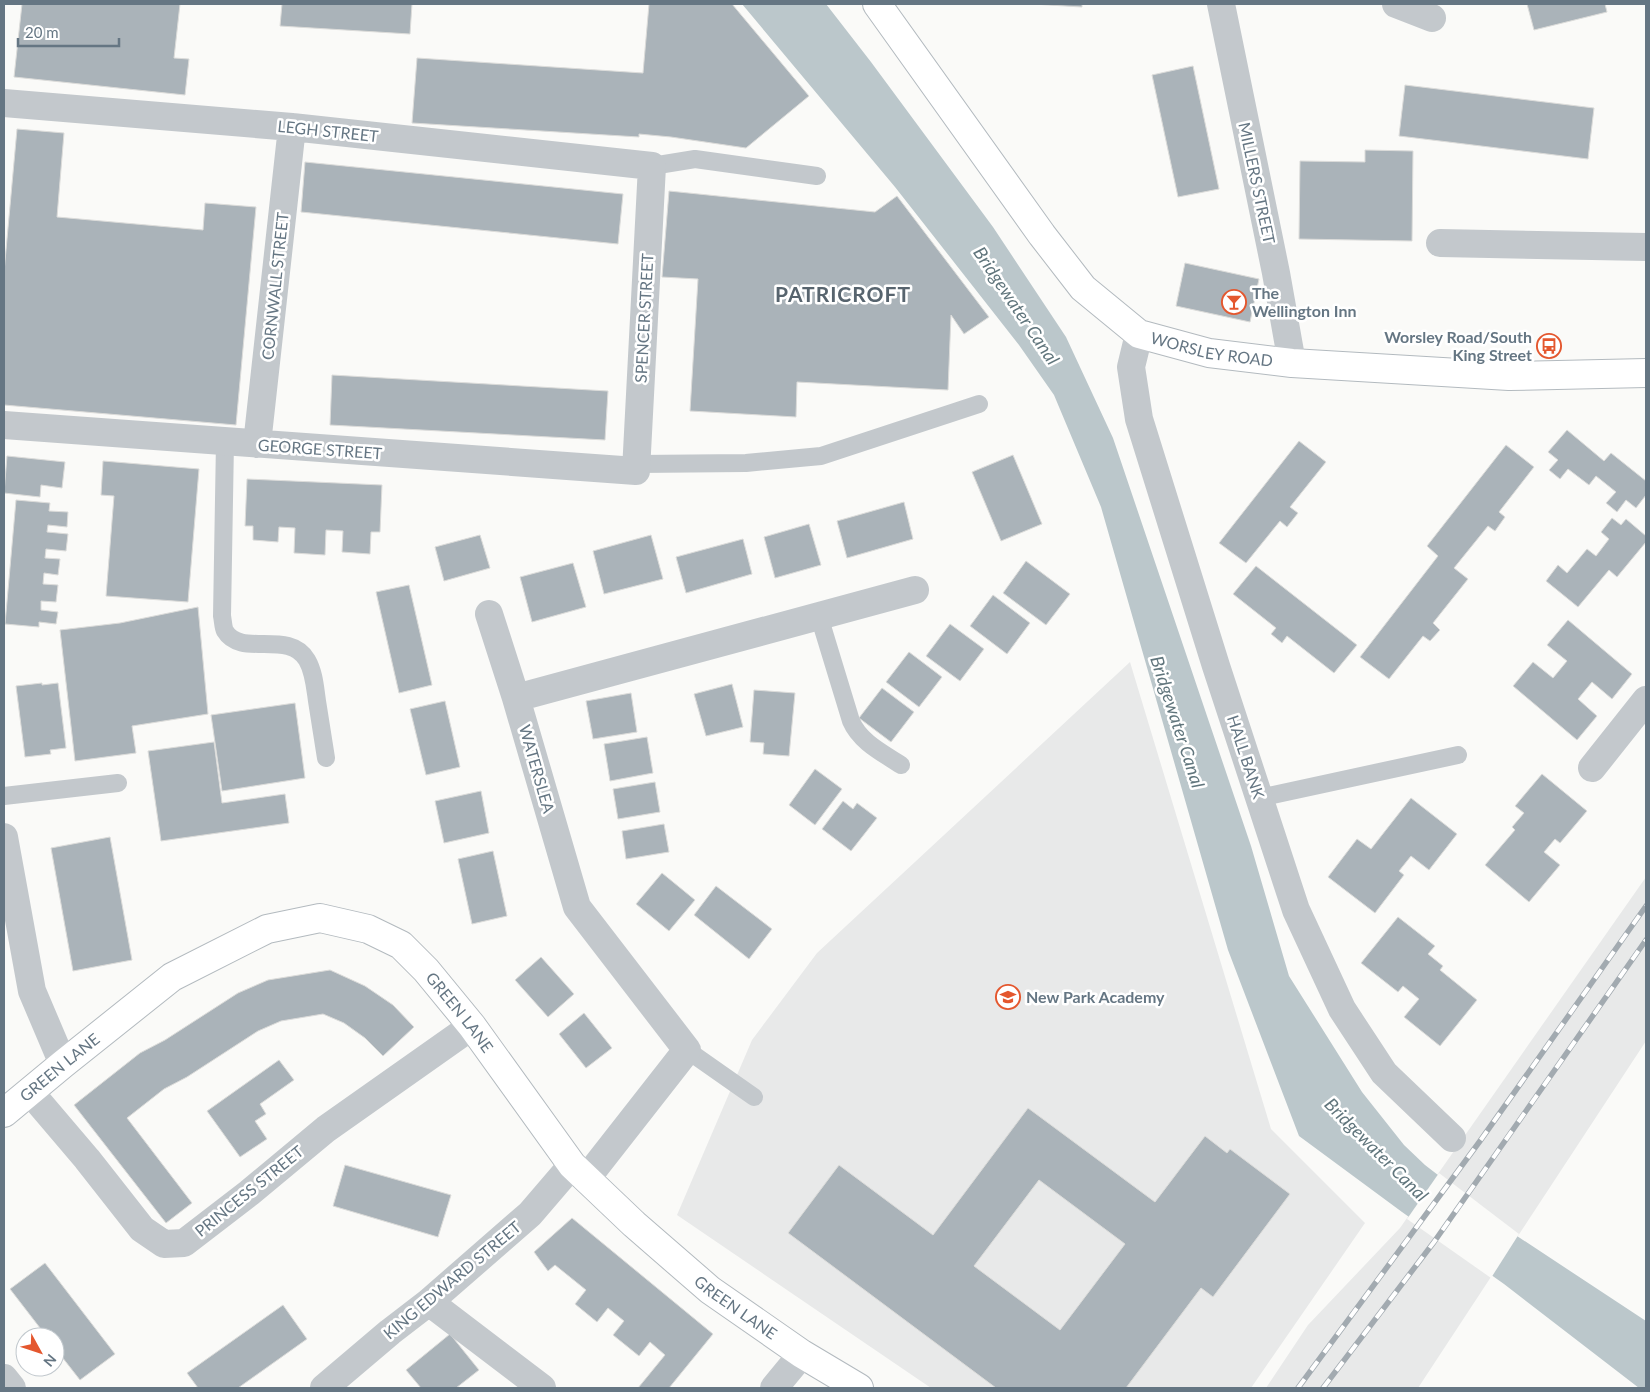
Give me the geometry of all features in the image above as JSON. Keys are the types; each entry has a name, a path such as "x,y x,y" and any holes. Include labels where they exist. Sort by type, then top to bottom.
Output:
{"main road":[{"name":"WORSLEY ROAD","path":"877,4 1042,235 1083,288 1139,334 1209,353 1292,363 1509,376 1646,373"},
{"name":"GREEN LANE","path":"4,1113 172,977 267,929 320,918 368,929 401,945 426,970 472,1026 579,1172 634,1224 710,1290 802,1354 859,1388"}],"street":[{"name":"MILLERS STREET","path":"1221,4 1276,273 1292,363"},
{"path":"1396,4 1432,18"},
{"name":"LEGH STREET","path":"4,103 292,127 652,166"},
{"name":"CORNWALL STREET","path":"257,444 292,127"},
{"name":"SPENCER STREET","path":"636,467 652,166"},
{"path":"1440,243 1646,247"},
{"name":"HALL BANK","path":"1139,334 1131,368 1139,419 1216,666 1296,910 1342,1009 1384,1073 1452,1138"},
{"name":"GEORGE STREET","path":"4,425 225,442 636,467"},
{"path":"516,698 915,590"},
{"name":"WATERSLEA","path":"489,614 516,698 577,907 687,1050"},
{"path":"1592,768 1646,700"},
{"path":"4,837 32,991 63,1064"},
{"name":"PRINCESS STREET","path":"30,1092 87,1159 142,1229 164,1244 184,1243 249,1193 326,1129 472,1026"},
{"path":"579,1172 687,1050"},
{"name":"KING EDWARD STREET","path":"324,1388 390,1332 429,1302 579,1172"},
{"path":"429,1302 542,1388"},
{"path":"774,1388 802,1354"},
{"path":"4,1378 12,1388"}],"lane":[{"path":"652,166 695,159 817,176"},
{"path":"636,467 746,463 821,456 979,404"},
{"path":"225,442 222,616 224,630 235,640 249,643 286,644 297,649 307,659 312,672 326,758"},
{"path":"819,616 855,731 902,765"},
{"path":"1259,798 1458,755"},
{"path":"4,796 118,783"},
{"path":"687,1050 754,1098"}],"shaded area":[{"name":"New Park Academy","path":"1130,662 1271,1129 1365,1223 1251,1388 931,1388 677,1215 752,1040 817,953"},
{"path":"1646,877 1646,1041 1418,1388 1266,1388 1308,1325 1400,1228"}],"water":[{"name":"Bridgewater Canal","path":"742,4 826,4 993,227 1066,337 1113,438 1251,846 1289,976 1362,1092 1404,1145 1425,1165 1517,1236 1646,1321 1646,1388 1639,1388 1504,1284 1299,1136 1228,950 1101,507 1054,395 1019,345 895,187"}],"pier":[{"path":"1439,1173 1519,1234 1491,1278 1407,1219"}],"building":[{"path":"22,4 180,4 174,58 189,59 185,95 14,77"},
{"path":"282,4 412,4 410,34 280,26"},
{"path":"649,4 732,4 809,96 746,148 639,134 639,137 412,123 417,58 643,73"},
{"path":"1032,4 1082,4 1082,7"},
{"path":"1527,4 1605,4 1607,12 1534,30"},
{"path":"1193,66 1219,189 1178,197 1152,75"},
{"path":"1405,85 1594,108 1588,159 1399,136"},
{"path":"17,129 64,133 57,217 203,230 205,203 256,207 236,425 4,405 4,272"},
{"path":"1365,150 1413,151 1412,241 1299,239 1300,161 1365,162"},
{"path":"305,162 623,194 618,244 301,212"},
{"path":"669,191 875,212 897,196 989,317 964,334 951,315 948,390 797,382 796,417 690,411 698,279 662,277"},
{"path":"1185,263 1259,279 1250,322 1176,306"},
{"path":"332,375 608,391 605,440 330,425"},
{"path":"1567,430 1604,461 1611,453 1646,481 1646,495 1636,508 1626,500 1617,512 1606,503 1616,492 1596,476 1589,485 1568,469 1560,479 1549,470 1558,460 1548,452"},
{"path":"1299,441 1326,462 1290,507 1298,513 1287,527 1280,521 1246,563 1219,543"},
{"path":"1506,445 1534,467 1499,512 1505,517 1495,531 1488,526 1454,568 1468,579 1433,623 1440,630 1430,641 1423,636 1389,679 1360,657 1438,556 1427,546"},
{"path":"1013,455 1042,524 1001,541 972,472"},
{"path":"7,456 65,462 62,488 41,485 40,497 4,493"},
{"path":"103,461 199,469 188,602 106,596 114,496 101,495"},
{"path":"247,479 382,485 380,532 371,532 370,554 342,552 343,531 326,530 325,555 294,553 295,528 279,527 278,542 253,540 253,526 245,526"},
{"path":"16,500 50,503 49,511 68,512 67,527 48,525 47,532 68,534 66,551 46,549 45,558 60,559 58,575 44,573 43,584 58,585 56,602 41,601 41,610 58,612 56,624 39,622 39,627 5,624"},
{"path":"904,502 913,539 847,558 837,521"},
{"path":"1612,518 1621,525 1626,519 1646,536 1646,542 1617,577 1609,570 1578,607 1546,581 1558,565 1567,573 1587,549 1596,556 1609,539 1601,532"},
{"path":"809,524 821,565 775,578 764,537"},
{"path":"480,535 490,568 444,581 435,547"},
{"path":"651,535 663,579 604,594 593,551"},
{"path":"743,539 752,574 686,593 676,557"},
{"path":"1026,561 1070,594 1046,625 1003,593"},
{"path":"573,563 586,607 532,622 520,577"},
{"path":"1256,566 1357,645 1334,673 1287,636 1282,643 1271,634 1276,628 1233,594"},
{"path":"409,585 432,685 399,693 376,592"},
{"path":"993,595 1030,623 1007,654 970,626"},
{"path":"198,607 208,714 132,726 136,753 75,761 60,630 120,623"},
{"path":"1568,620 1632,674 1612,699 1592,682 1578,699 1597,716 1577,740 1513,686 1533,662 1553,678 1567,661 1547,645"},
{"path":"950,624 984,649 960,681 926,656"},
{"path":"909,652 942,677 919,707 886,682"},
{"path":"42,683 42,685 58,683 66,748 50,750 51,754 25,757 16,686"},
{"path":"732,684 743,727 706,736 694,694"},
{"path":"882,688 914,712 891,742 859,718"},
{"path":"754,690 795,693 789,756 763,754 764,743 750,742"},
{"path":"631,693 637,732 593,739 586,701"},
{"path":"445,701 460,767 426,775 410,709"},
{"path":"295,703 305,778 222,791 211,715"},
{"path":"647,737 653,773 610,781 604,744"},
{"path":"214,742 222,803 285,794 289,823 161,841 148,751"},
{"path":"815,769 842,789 815,825 789,805"},
{"path":"1542,774 1587,811 1560,843 1555,839 1544,852 1560,865 1529,902 1485,865 1515,830 1512,827 1524,813 1515,806"},
{"path":"655,782 660,812 618,819 613,789"},
{"path":"481,791 489,833 444,843 435,801"},
{"path":"1411,798 1457,834 1429,870 1411,856 1399,871 1404,875 1375,913 1328,877 1357,839 1371,849"},
{"path":"843,801 853,809 857,803 877,818 851,851 822,829"},
{"path":"664,824 669,852 626,859 622,831"},
{"path":"110,837 132,960 73,971 51,848"},
{"path":"493,851 507,916 472,924 458,859"},
{"path":"662,873 695,900 669,931 636,904"},
{"path":"716,886 772,929 749,959 694,915"},
{"path":"1398,917 1435,946 1428,954 1443,966 1440,970 1477,1000 1440,1046 1404,1017 1419,999 1403,986 1398,992 1361,963"},
{"path":"541,957 574,994 548,1017 515,980"},
{"path":"330,970 365,986 393,1005 414,1027 383,1056 365,1038 344,1023 323,1014 281,1021 258,1031 187,1077 164,1089 127,1118 192,1203 166,1223 74,1105 140,1053 165,1040 238,993 268,980"},
{"path":"584,1013 612,1048 586,1068 559,1034"},
{"path":"279,1060 294,1080 260,1104 266,1114 255,1121 267,1139 240,1157 207,1111"},
{"path":"1028,1108 1155,1202 1205,1136 1227,1153 1230,1149 1290,1194 1213,1297 1201,1288 1126,1388 996,1388 788,1233 839,1165 933,1235","holes":["1039,1180 1125,1244 1060,1330 974,1266"]},
{"path":"345,1165 451,1195 438,1237 333,1206"},
{"path":"572,1218 713,1334 669,1388 638,1388 665,1355 650,1342 639,1356 613,1335 624,1321 608,1308 597,1322 575,1304 586,1290 555,1265 548,1271 534,1252"},
{"path":"45,1263 115,1354 80,1380 65,1361 65,1327 39,1327 10,1289"},
{"path":"283,1305 307,1339 238,1388 198,1388 187,1373"},
{"path":"450,1334 479,1370 456,1388 421,1388 406,1370"}],"railway":[{"path":"1298,1388 1480,1141 1646,906"},
{"path":"1323,1388 1434,1242 1646,940"}],"place":[{"name":"The Wellington Inn","path":"1234,302"},
{"name":"Worsley Road/South King Street","path":"1549,346"},
{"name":"New Park Academy","path":"1008,997"}],"district":[{"name":"PATRICROFT","path":"843,295"}]}
